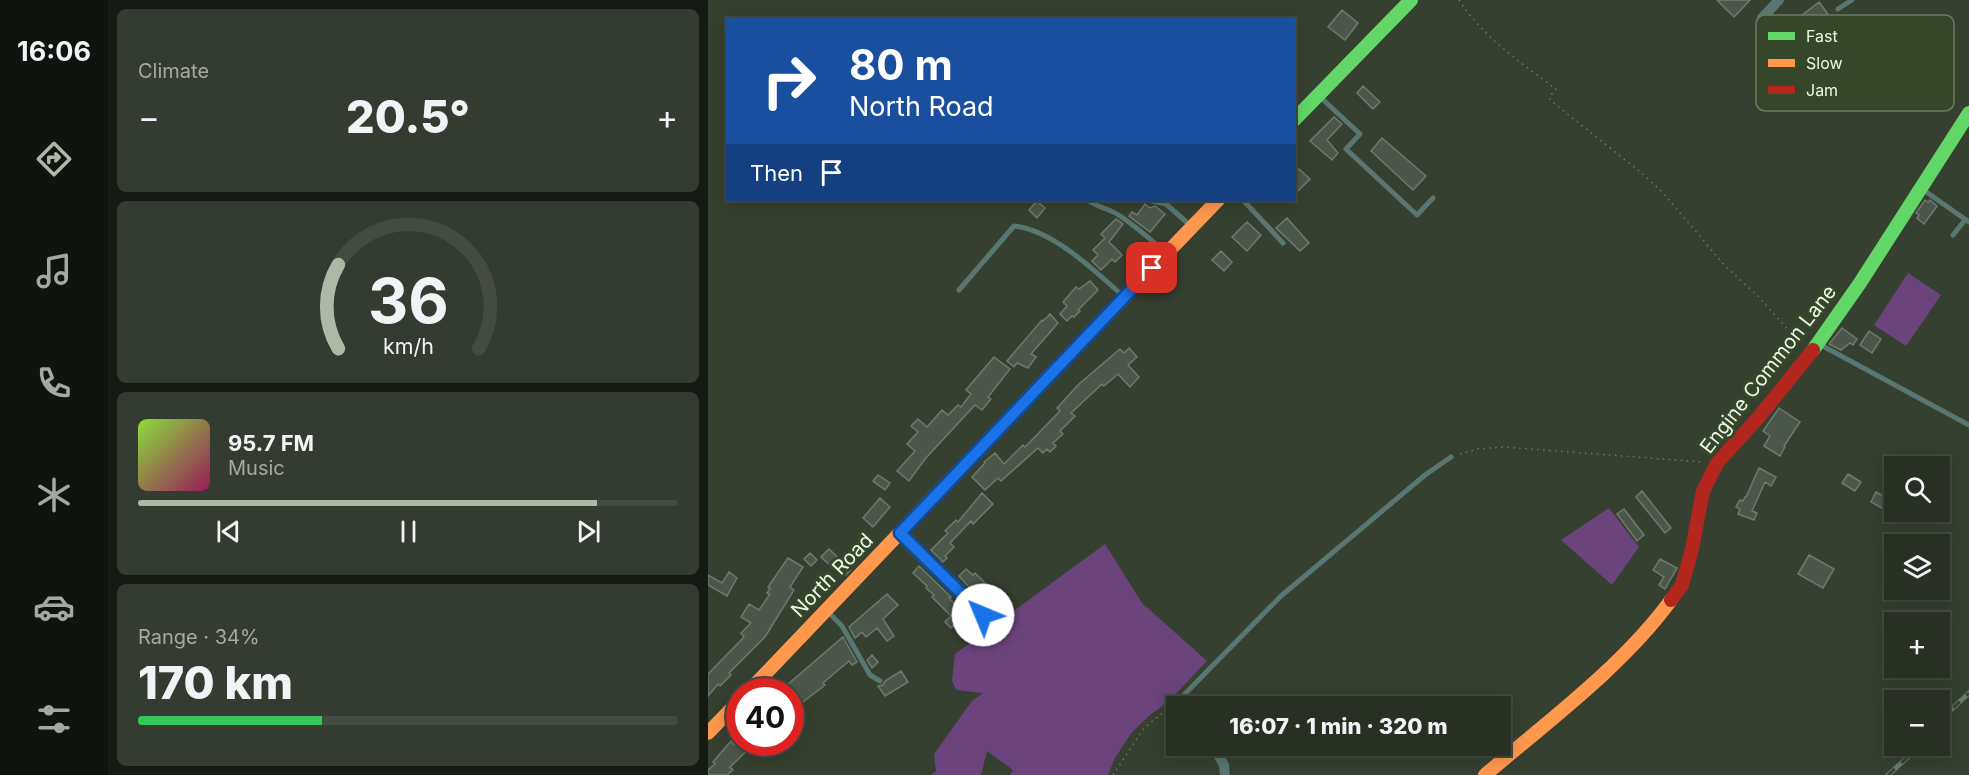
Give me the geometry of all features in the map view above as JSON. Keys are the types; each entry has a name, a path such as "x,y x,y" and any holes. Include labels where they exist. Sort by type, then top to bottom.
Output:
{"street":[{"path":"1296,118 1411,0"},
{"path":"1765,15 1779,0"},
{"name":"Engine Common Lane","path":"1485,775 1608,669 1660,615 1682,585 1692,549 1703,491 1717,463 1758,418 1814,348 1860,283 1969,113"},
{"name":"North Road","path":"761,678 1217,201"},
{"path":"900,533 983,615"},
{"path":"708,733 726,714"},
{"path":"1220,756 1225,775"}],"lane":[{"path":"1838,9 1852,0"},
{"path":"1318,95 1360,134 1346,149 1417,215 1433,198"},
{"path":"1920,188 1967,221 1953,235"},
{"path":"1089,201 1120,216 1166,254"},
{"path":"1152,201 1166,204 1192,226"},
{"path":"1244,201 1283,243"},
{"path":"959,290 1014,226 1025,227 1048,238 1083,262 1124,297"},
{"path":"1814,348 1969,425"},
{"path":"1185,696 1281,596 1425,475 1451,457"},
{"path":"826,609 842,626 870,675 880,681"}],"path":[{"path":"1459,0 1471,19 1488,35 1556,89 1550,96 1550,100 1644,175 1671,202 1725,266 1814,348"},
{"path":"1451,457 1478,449 1504,447 1717,463"},
{"path":"1113,775 1144,728 1166,711"}],"shaded area":[{"path":"1908,273 1941,295 1906,346 1874,325"},
{"path":"1609,508 1639,547 1612,585 1561,540"},
{"path":"1105,544 1142,603 1207,661 1174,696 1166,696 1166,703 1132,732 1115,758 1108,775 1010,775 1013,770 987,751 981,775 931,775 936,771 934,754 972,701 983,693 956,690 952,680 955,654"}],"building":[{"path":"1717,0 1750,0 1734,17"},
{"path":"1819,2 1829,15 1802,15"},
{"path":"1342,10 1358,23 1345,40 1328,27"},
{"path":"1363,86 1380,102 1373,109 1357,93"},
{"path":"1334,117 1342,124 1327,140 1338,153 1332,160 1310,141"},
{"path":"1382,138 1426,176 1413,190 1371,151"},
{"path":"1299,169 1310,179 1296,193 1296,171"},
{"path":"1925,200 1928,202 1930,200 1937,206 1924,224 1917,218 1919,215 1916,213"},
{"path":"1037,201 1045,208 1037,218 1029,210"},
{"path":"1145,204 1150,208 1155,206 1165,214 1150,232 1129,216 1132,212 1137,215"},
{"path":"1287,218 1309,243 1300,251 1276,228"},
{"path":"1116,219 1123,224 1109,242 1122,255 1115,262 1112,259 1101,270 1092,261 1098,255 1093,250 1105,238 1101,234"},
{"path":"1247,222 1261,235 1247,251 1232,237"},
{"path":"1221,251 1232,262 1224,271 1212,260"},
{"path":"1090,281 1098,290 1074,317 1072,316 1067,321 1060,314 1067,306 1063,302 1076,287 1079,289"},
{"path":"1050,314 1058,323 1031,354 1036,357 1028,368 1017,363 1014,367 1007,361 1042,320"},
{"path":"1842,328 1857,339 1853,345 1850,343 1841,350 1829,344"},
{"path":"1869,331 1881,339 1872,353 1860,345"},
{"path":"1129,348 1137,357 1128,365 1139,377 1130,387 1118,374 1104,386 1102,384 1071,413 1075,416 1060,431 1063,434 1053,443 1056,446 1050,452 1047,449 1043,453 1038,448 1001,481 998,478 985,490 972,477 995,453 1004,464 1023,445 1025,447 1060,411 1057,408 1079,384 1120,349 1124,353"},
{"path":"994,357 1010,369 988,397 991,399 982,410 975,405 925,459 909,481 897,471 915,451 907,444 918,432 911,426 918,419 927,427 942,410 948,415 958,405 961,407 971,394 966,390"},
{"path":"1779,408 1800,422 1780,456 1764,446 1770,436 1763,431"},
{"path":"1759,468 1776,477 1771,486 1765,482 1752,511 1757,513 1754,520 1738,514 1740,509 1736,507 1740,500 1743,501 1746,497"},
{"path":"1848,474 1861,482 1855,491 1842,483"},
{"path":"878,475 890,483 885,490 873,481"},
{"path":"1642,491 1671,528 1665,533 1636,497"},
{"path":"1876,492 1884,496 1884,509 1871,502"},
{"path":"982,493 993,504 973,524 971,521 950,543 954,547 945,556 947,558 943,562 931,550 948,533 945,531 956,520 958,522"},
{"path":"880,498 890,507 873,527 863,518"},
{"path":"1624,509 1644,535 1637,541 1617,514"},
{"path":"829,549 851,570 846,575 834,564 832,567 821,557"},
{"path":"810,553 817,560 811,566 804,559"},
{"path":"1809,555 1834,569 1823,588 1798,574"},
{"path":"788,558 803,567 790,587 794,590 765,637 729,673 731,675 720,686 718,684 708,696 708,674 744,637 741,633 751,623 741,617 749,604 759,610 770,594 767,593 770,588 768,587"},
{"path":"1660,559 1677,568 1665,589 1659,585 1664,577 1653,570"},
{"path":"919,566 951,597 949,598 967,617 969,615 981,624 972,634 958,621 951,628 945,622 951,616 932,597 934,595 926,588 927,586 913,573"},
{"path":"966,569 973,575 975,573 1005,602 994,614 986,604 989,601 977,590 974,593 959,576"},
{"path":"729,572 737,578 727,596 708,585 708,575 722,583"},
{"path":"887,594 898,605 883,619 894,636 887,641 877,628 866,637 862,632 855,638 849,627"},
{"path":"843,637 857,662 852,665 849,661 823,683 825,685 804,701 804,678 795,678"},
{"path":"872,655 878,662 872,668 867,660"},
{"path":"901,671 908,682 885,696 878,686 883,685 885,681"},
{"path":"726,747 726,756 741,756 730,767 733,770 727,775 708,775 708,770 715,764 713,762"}],"railway":[{"path":"1950,711 1969,693"},
{"path":"1888,775 1909,756"}],"traffic: fast":[{"path":"1296,118 1411,0"},
{"path":"1813,350 1860,283 1969,113"},
{"path":"912,520 1137,284"},
{"path":"900,533 983,615"}],"traffic: slow":[{"path":"1137,284 1217,201"},
{"path":"761,678 912,520"},
{"path":"1485,775 1607,670 1652,624 1671,600"},
{"path":"708,733 726,714"}],"traffic: jam":[{"path":"1671,600 1682,585 1692,549 1703,491 1717,463 1758,418 1813,350"}],"route":[{"path":"983,615 900,533 1152,268"}]}
